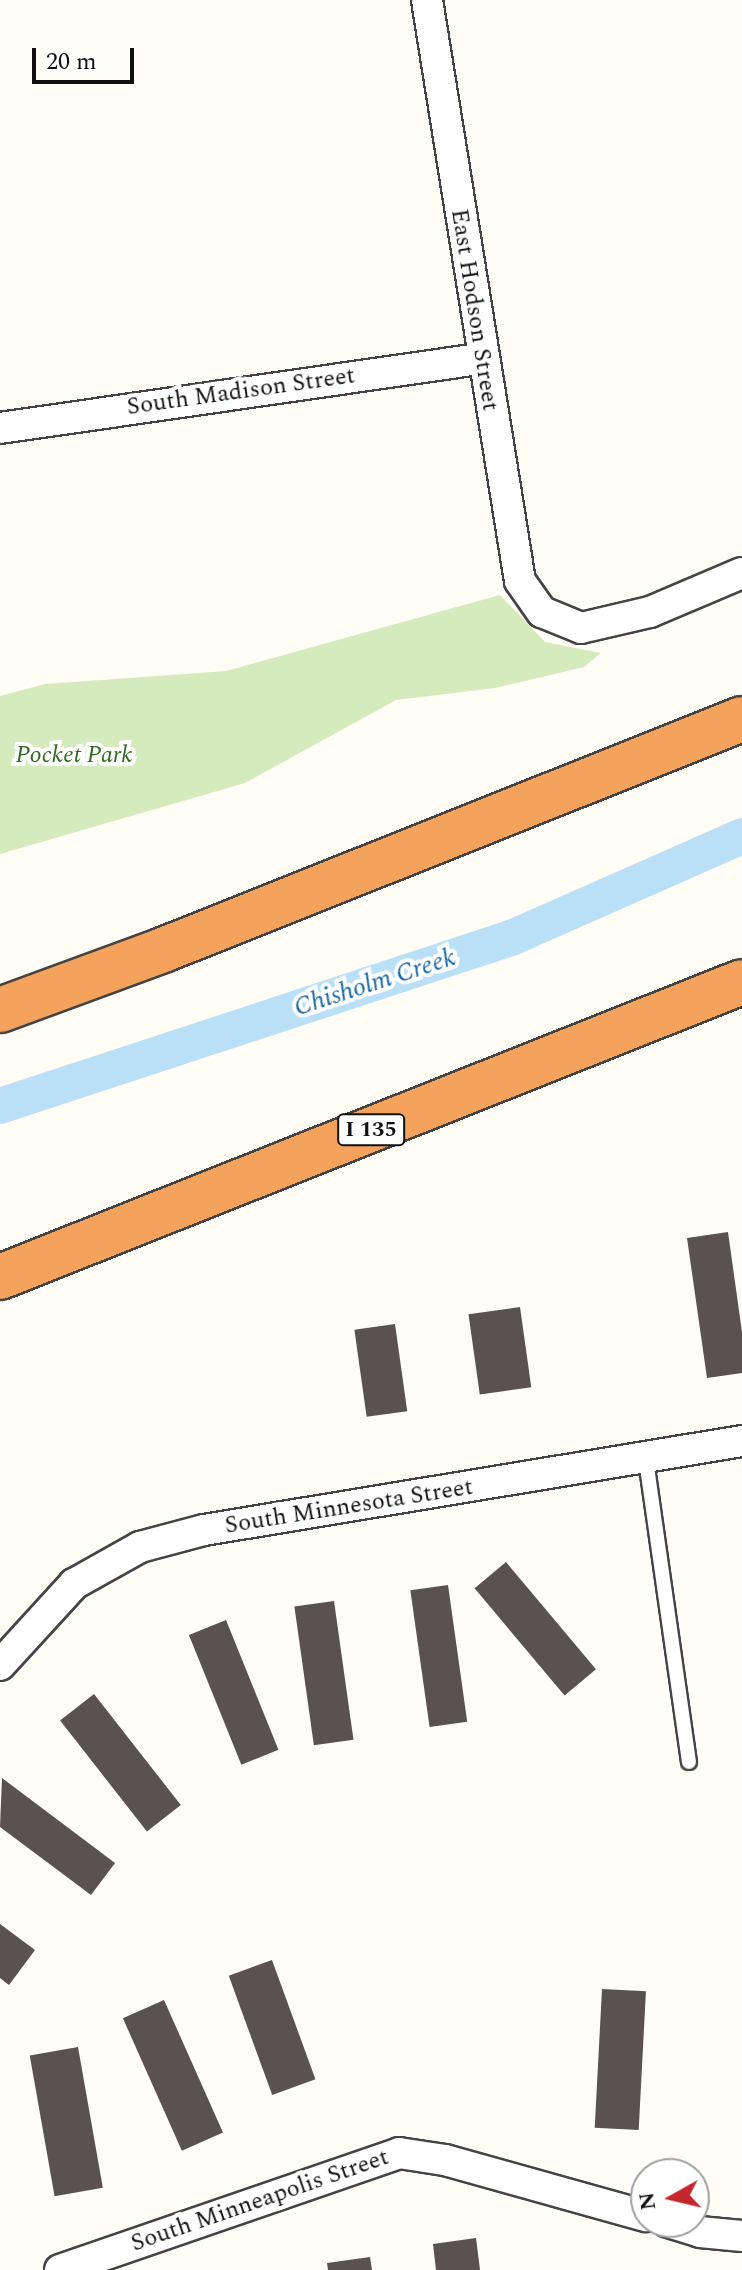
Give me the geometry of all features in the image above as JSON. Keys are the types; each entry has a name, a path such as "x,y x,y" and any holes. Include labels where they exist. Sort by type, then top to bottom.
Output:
{"highway":[{"path":"0,1010 163,950 742,719"},
{"name":"I 135","path":"0,1277 742,982"}],"street":[{"name":"East Hodson Street","path":"427,0 481,359 520,581 542,612 581,628 650,612 742,573"},
{"name":"South Madison Street","path":"0,428 481,359"},
{"name":"South Minnesota Street","path":"0,1665 74,1584 140,1547 204,1530 646,1460 742,1441"},
{"name":"South Minneapolis Street","path":"60,2270 399,2153 445,2160 630,2212"},
{"path":"710,2233 742,2236"}],"lane":[{"path":"646,1460 689,1762"}],"green space":[{"name":"Pocket Park","path":"500,595 545,642 601,653 584,667 495,688 396,700 245,783 0,854 0,696 45,684 226,671"}],"building":[{"path":"728,1232 742,1332 742,1373 707,1378 687,1238"},
{"path":"520,1307 531,1387 480,1394 469,1314"},
{"path":"395,1324 407,1411 367,1417 354,1330"},
{"path":"506,1562 596,1669 565,1696 475,1588"},
{"path":"448,1585 467,1722 430,1727 410,1590"},
{"path":"334,1601 353,1740 314,1745 294,1607"},
{"path":"226,1620 278,1750 241,1765 189,1635"},
{"path":"94,1694 181,1805 147,1832 60,1720"},
{"path":"2,1778 115,1863 91,1895 0,1827"},
{"path":"0,1924 35,1950 9,1985 0,1978"},
{"path":"272,1960 315,2079 272,2095 229,1976"},
{"path":"602,1989 646,1991 639,2130 595,2128"},
{"path":"164,2000 223,2132 182,2151 123,2018"},
{"path":"78,2047 103,2188 55,2196 30,2056"},
{"path":"476,2238 480,2270 436,2270 433,2244"},
{"path":"370,2257 372,2270 328,2270 327,2263"}],"waterway":[{"name":"Chisholm Creek","path":"0,1106 511,938 742,836"}]}
